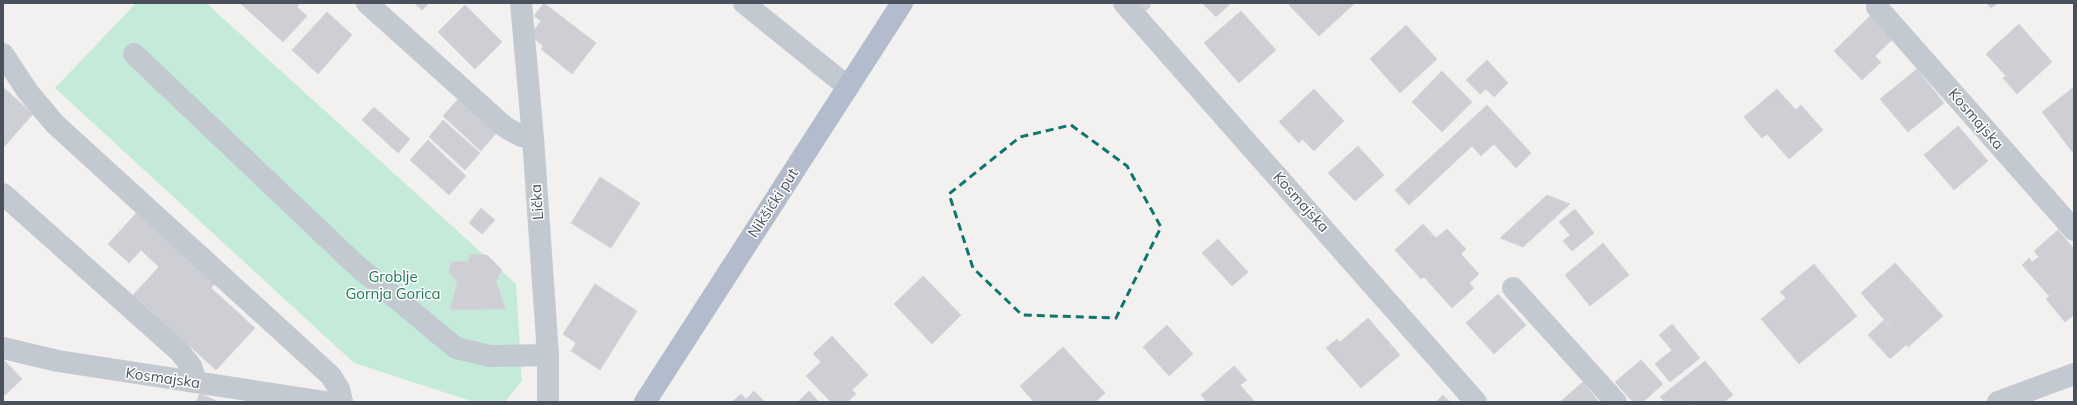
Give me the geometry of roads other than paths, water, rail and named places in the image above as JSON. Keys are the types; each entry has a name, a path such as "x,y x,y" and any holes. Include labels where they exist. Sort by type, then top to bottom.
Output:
{"main road":[{"name":"Nikšićki put","path":"645,402 902,3"}],"street":[{"path":"367,3 505,127 521,136 532,138"},
{"name":"Lička","path":"521,3 548,355 548,402"},
{"path":"744,3 848,87"},
{"name":"Kosmajska","path":"1124,3 1476,402"},
{"name":"Kosmajska","path":"1877,8 2074,230"},
{"path":"3,54 28,92 55,124 331,376 339,389 342,402"},
{"path":"134,54 356,265 456,348 490,356 548,355"},
{"path":"3,194 182,355 191,366 196,382"},
{"path":"1513,288 1616,402"},
{"name":"Kosmajska","path":"3,348 58,362 196,382 232,395 325,402"},
{"path":"1998,402 2074,374"}],"park label":[{"name":"Groblje Gornja Gorica","path":"393,286"}]}
